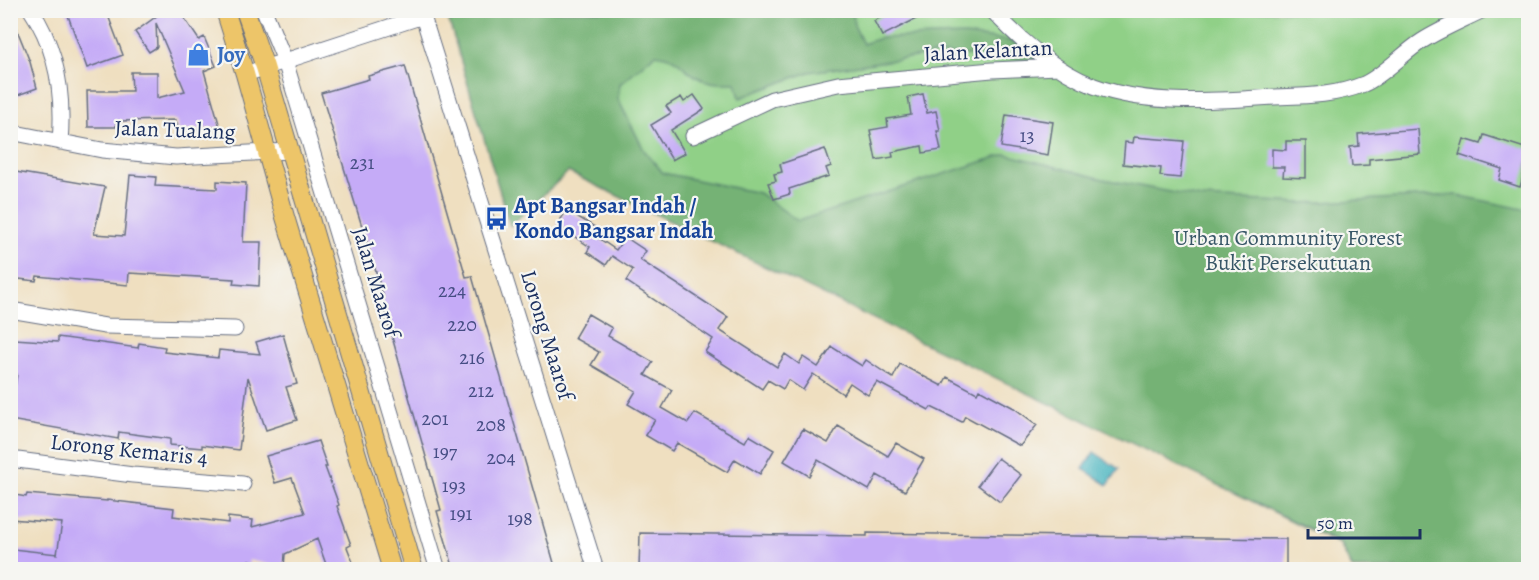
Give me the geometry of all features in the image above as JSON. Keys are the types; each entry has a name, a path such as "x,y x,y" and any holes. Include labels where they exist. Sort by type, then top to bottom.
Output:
{"main road":[{"path":"225,10 266,154 392,570"},
{"name":"Jalan Maarof","path":"245,10 265,68 414,570"}],"street":[{"path":"31,10 45,36 59,77 62,99 60,142"},
{"name":"Jalan Maarof","path":"264,10 285,61 438,570"},
{"path":"992,10 1024,41 1058,66"},
{"name":"Jalan Kelantan","path":"693,136 772,99 838,84 992,70 1058,66 1094,86 1141,97 1226,100 1326,95 1366,83 1423,40 1483,10"},
{"path":"245,74 422,13"},
{"name":"Lorong Maarof","path":"422,13 597,570"},
{"name":"Jalan Tualang","path":"10,132 102,150 176,157 289,151"},
{"path":"10,310 105,326 235,329"},
{"name":"Lorong Kemaris 4","path":"10,459 133,475 243,484"}],"green space":[{"name":"Urban Community Forest Bukit Persekutuan","path":"446,11 853,11 854,25 863,44 880,38 965,35 1011,41 1037,61 993,56 937,54 809,72 740,98 736,83 706,81 675,60 655,54 620,84 618,99 644,150 663,173 759,193 798,221 1006,154 1103,179 1201,198 1302,203 1456,195 1528,210 1528,569 1353,569 1341,544 568,172 510,226"},
{"name":"Urban Community Forest Bukit Persekutuan","path":"532,11 1528,11 1528,569 1352,569 1340,545 505,130"}],"water":[{"path":"1094,452 1119,469 1108,485 1083,469"}],"building":[{"path":"66,10 106,10 123,55 87,68"},
{"path":"165,10 179,10 199,40 204,37 216,66 204,71 220,127 179,131 176,120 116,121 116,127 88,127 87,91 132,91 131,72 157,72 157,98 185,91 156,23 157,47 149,52 135,32"},
{"path":"880,10 934,10 882,36 874,21 883,16"},
{"path":"11,15 30,62 37,88 10,98"},
{"path":"405,66 466,277 472,276 556,570 454,570 437,511 441,510 381,298 384,298 321,93 369,79 368,76"},
{"path":"923,94 927,113 936,111 941,150 923,153 922,146 892,152 893,157 876,160 870,130 888,127 887,119 911,115 908,97"},
{"path":"694,95 704,109 671,130 685,153 672,160 651,125 671,113 666,106 681,97 684,102"},
{"path":"1006,115 1053,122 1048,155 1001,147"},
{"path":"1418,129 1420,154 1369,159 1369,165 1352,166 1350,147 1359,146 1358,134"},
{"path":"1484,135 1528,149 1528,161 1520,187 1499,180 1502,169 1459,155 1464,139 1481,144"},
{"path":"1134,137 1184,141 1180,178 1160,176 1161,168 1123,164 1125,142 1133,143"},
{"path":"1286,141 1306,141 1306,178 1283,177 1284,167 1272,167 1272,149 1286,150"},
{"path":"825,149 831,166 826,168 829,176 789,189 790,194 774,199 768,183 776,181 774,174 782,172 780,164"},
{"path":"10,171 105,187 94,234 124,236 130,175 156,177 155,186 217,189 217,181 246,183 243,242 261,242 259,286 233,284 234,279 129,273 128,285 37,276 36,281 10,278 13,242 10,242"},
{"path":"567,210 601,231 597,237 616,250 625,237 646,251 640,260 728,317 719,330 777,367 785,354 799,364 803,357 818,367 832,347 862,366 866,360 893,378 900,364 942,386 947,377 977,393 979,389 1014,408 1037,425 1020,446 965,416 962,422 931,407 929,410 877,382 868,395 850,383 843,394 813,374 803,390 788,380 783,389 768,380 762,389 705,352 713,339 626,281 633,270 612,256 606,265 587,252 590,247 557,225"},
{"path":"588,314 612,328 608,336 653,362 645,375 672,390 662,408 688,423 695,413 745,442 749,435 774,450 760,474 735,459 727,472 677,443 672,451 645,435 655,420 628,404 636,391 591,365 599,352 574,338"},
{"path":"283,334 297,384 286,387 297,420 266,430 248,377 239,450 202,445 202,448 170,445 170,439 119,432 118,439 10,420 17,374 12,373 15,339 58,342 58,337 138,348 139,343 165,347 164,352 218,358 219,350 260,354 256,342"},
{"path":"838,426 888,456 896,443 924,459 905,491 877,475 869,490 818,460 809,476 784,461 803,429 828,443"},
{"path":"318,441 351,545 347,547 356,570 328,570 317,539 285,554 284,568 249,560 248,570 10,570 13,549 57,554 62,523 10,519 10,494 26,497 27,494 107,500 174,508 173,516 228,523 228,517 253,520 252,527 305,513 292,478 275,483 266,456"},
{"path":"998,458 1021,475 1000,502 978,485"},
{"path":"640,533 867,536 867,533 1286,539 1286,570 639,570"}],"place":[{"name":"Joy","path":"199,55"},
{"name":"Apt Bangsar Indah / Kondo Bangsar Indah","path":"496,219"}]}
